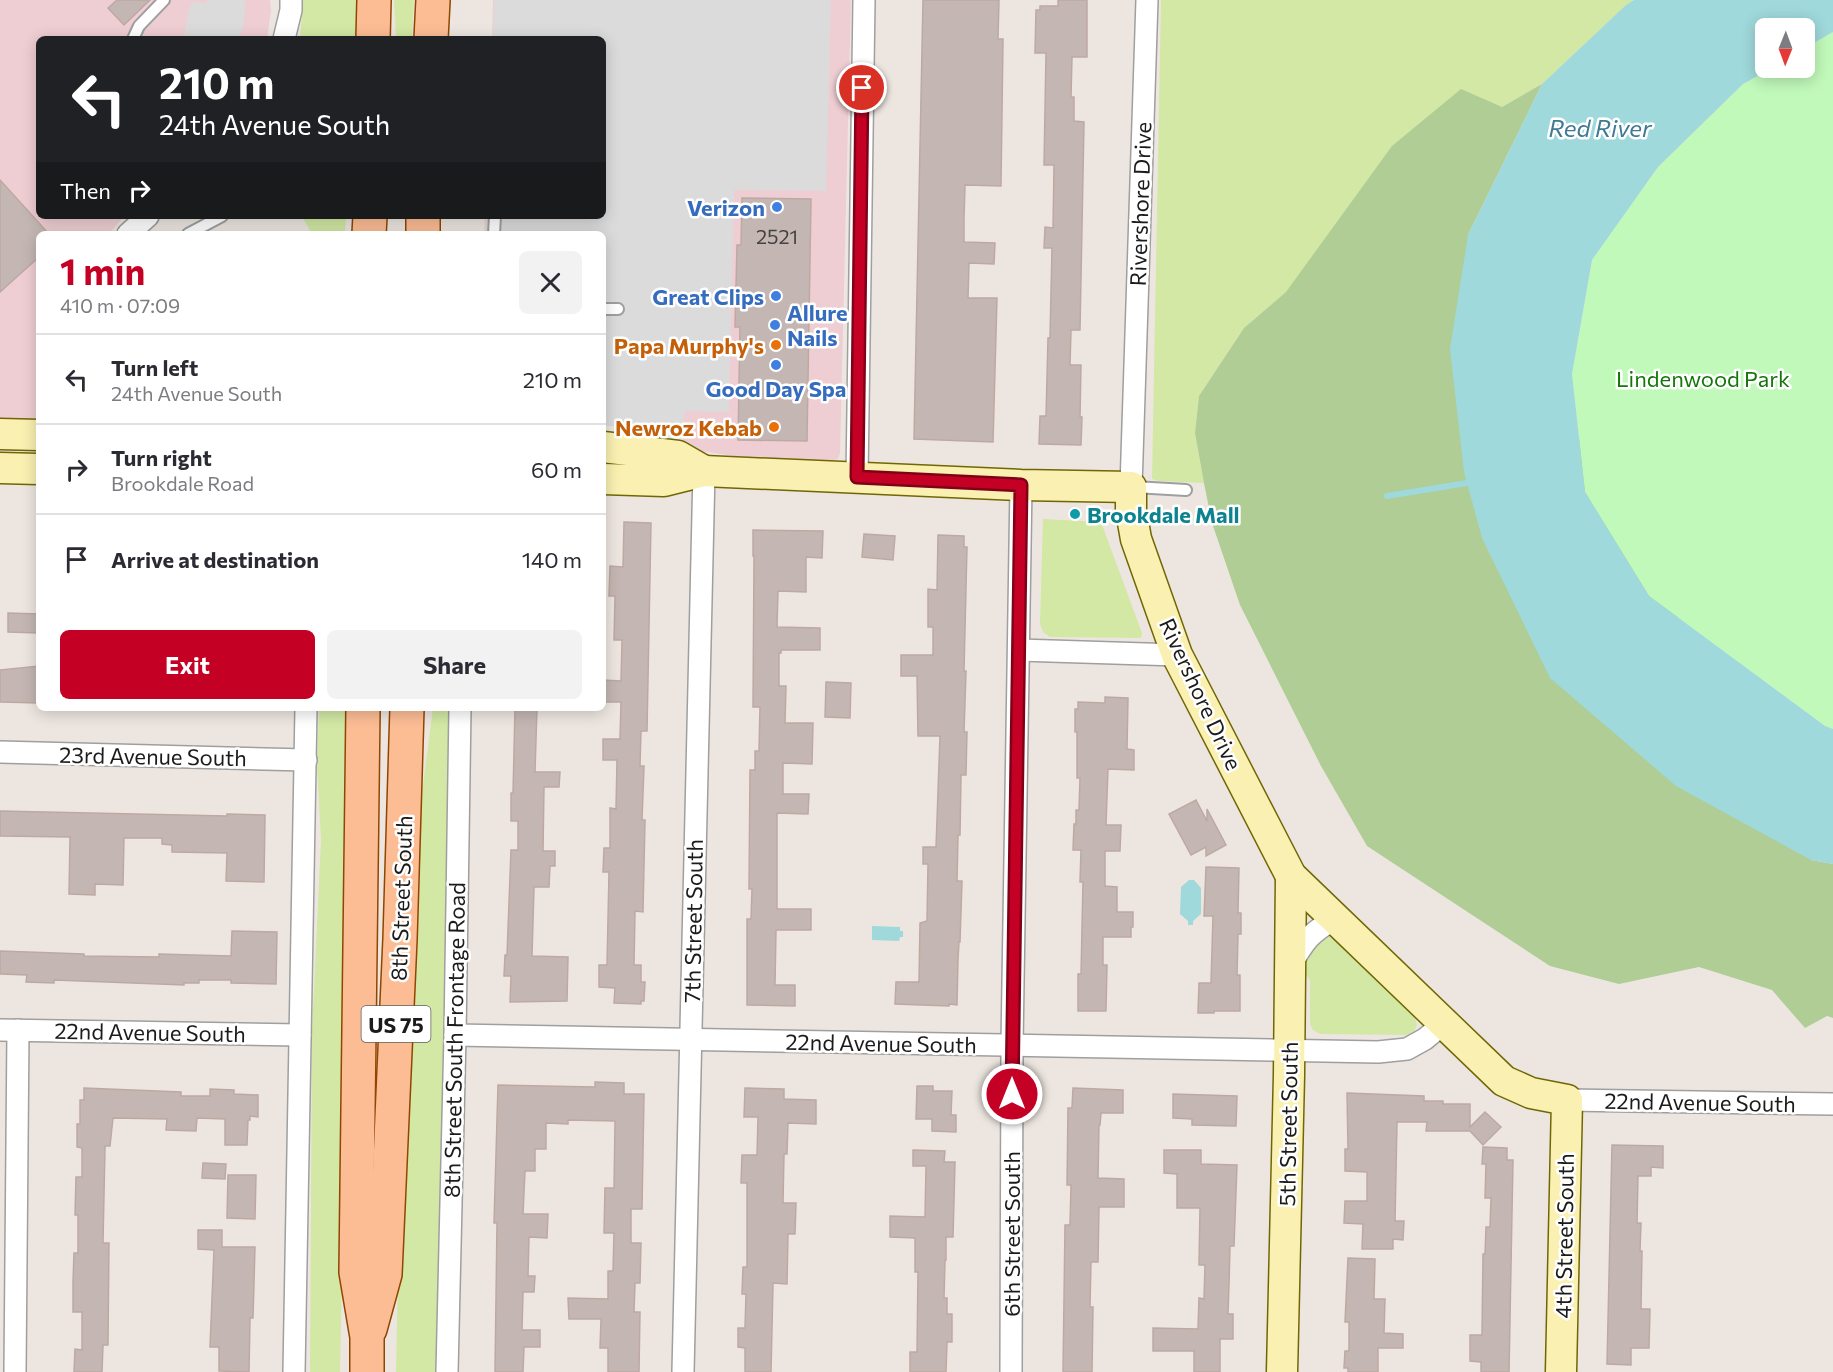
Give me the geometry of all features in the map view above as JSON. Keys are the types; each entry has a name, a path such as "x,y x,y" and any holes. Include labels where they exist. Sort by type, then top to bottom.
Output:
{"main road":[{"path":"373,36 374,0"},
{"path":"431,36 433,0"},
{"name":"8th Street South","path":"363,711 356,1272 368,1336 367,1372"},
{"name":"8th Street South","path":"368,1336 385,1274 400,939 407,711"}],"street":[{"path":"279,0 284,36"},
{"path":"285,36 291,0"},
{"path":"857,477 864,0"},
{"name":"Rivershore Drive","path":"1147,0 1131,511 1136,539 1177,655 1291,876 1504,1081 1531,1093 1567,1100"},
{"path":"131,231 145,219"},
{"path":"0,434 36,435"},
{"path":"606,447 678,456 704,471"},
{"path":"0,468 36,469"},
{"path":"606,479 664,481 704,471 1021,485 1131,487"},
{"name":"7th Street South","path":"683,1372 704,471"},
{"name":"6th Street South","path":"1011,1372 1012,1045 1021,485"},
{"path":"1019,650 1177,655"},
{"path":"294,1372 306,711"},
{"name":"8th Street South Frontage Road","path":"447,1372 460,711"},
{"name":"23rd Avenue South","path":"0,752 306,760"},
{"name":"5th Street South","path":"1282,1372 1290,1050 1291,876"},
{"path":"1290,967 1302,944 1320,927 1335,919"},
{"name":"22nd Avenue South","path":"455,1035 1378,1052 1407,1049 1425,1039 1443,1024"},
{"path":"9,1030 7,1314 15,1372"},
{"name":"22nd Avenue South","path":"9,1030 300,1035"},
{"name":"22nd Avenue South","path":"1567,1100 1833,1104"},
{"name":"4th Street South","path":"1561,1372 1567,1100"}],"lane":[{"path":"134,36 139,26 164,0"},
{"path":"194,231 216,219"},
{"path":"606,309 618,309"},
{"path":"1131,487 1186,490"}],"shaded area":[{"path":"0,0 270,0 267,36 36,36 36,219 122,219 112,231 36,231 36,423 0,424"},
{"path":"207,0 245,0 244,23 240,36 184,36 191,2 206,3"},
{"path":"493,0 851,0 840,453 838,459 831,461 740,457 682,448 683,427 606,426 606,231 484,231 485,219 606,219 606,36 492,36"},
{"path":"494,0 831,0 826,191 734,190 729,412 685,411 683,427 606,426 606,231 486,231 486,219 606,219 606,36 493,36"}],"green space":[{"path":"303,0 361,0 360,36 300,36"},
{"path":"394,0 414,0 412,36 396,36"},
{"path":"1161,0 1634,0 1542,84 1502,107 1244,328 1199,396 1195,433 1204,483 1152,479"},
{"name":"Lindenwood Park","path":"1833,32 1833,729 1825,726 1649,596 1585,492 1572,374 1592,260 1658,167 1743,84 1755,77 1815,78 1815,42"},
{"path":"1542,84 1468,235 1811,860 1833,864 1833,1018 1827,1016 1805,1028 1772,990 1699,967 1619,984 1550,966 1367,846 1321,766 1240,605 1212,523 1195,433 1199,396 1244,328 1286,292 1392,146 1461,89 1502,107"},
{"path":"346,219 345,231 310,231 304,220"},
{"path":"1043,519 1101,522 1142,633 1141,638 1050,637 1043,632 1040,624"},
{"path":"319,711 349,711 350,880 340,1372 310,1372 312,1031 321,840 317,765"},
{"path":"433,711 450,711 438,1372 396,1372 398,1269 416,871 423,785"},
{"path":"1326,934 1415,1017 1417,1025 1414,1031 1407,1035 1320,1034 1313,1030 1310,1024 1310,980 1301,970 1301,956"}],"water":[{"name":"Red River","path":"1634,0 1833,0 1833,32 1815,42 1815,18 1755,18 1755,77 1743,84 1658,167 1592,260 1572,374 1585,492 1649,596 1825,726 1833,729 1833,864 1811,860 1676,786 1550,678 1482,538 1464,472 1450,349 1468,235 1542,84"},
{"path":"1189,880 1194,880 1201,888 1201,914 1193,921 1193,925 1188,925 1188,921 1180,914 1181,887"},
{"path":"872,926 900,927 903,937 900,937 899,941 872,940"}],"building":[{"path":"117,0 150,0 124,25 108,8"},
{"path":"923,0 999,0 998,39 1003,39 1001,186 965,185 964,218 964,242 995,243 994,264 969,263 968,298 997,298 993,442 914,439"},
{"path":"1058,0 1087,0 1087,57 1072,57 1071,97 1074,97 1074,121 1084,122 1080,330 1071,330 1070,365 1081,365 1081,445 1039,444 1040,416 1046,416 1048,338 1050,338 1052,248 1044,248 1045,227 1053,228 1054,165 1044,165 1046,53 1035,53 1036,10 1040,10 1040,6 1058,6"},
{"path":"0,180 46,231 36,231 36,260 0,292"},
{"path":"742,198 811,199 807,441 738,440 740,327 735,327 737,245 741,245"},
{"path":"624,522 651,523 647,731 641,731 640,766 644,766 643,912 635,911 634,965 641,965 641,982 645,982 644,1001 641,1001 641,1004 614,1003 615,988 599,987 599,965 607,965 609,872 603,872 604,848 610,848 610,808 616,809 617,760 603,760 603,739 620,739 621,702 606,702 606,680 621,681 622,640 614,640 615,596 609,596 610,566 623,567"},
{"path":"753,530 823,531 822,558 806,557 806,592 778,591 777,627 820,628 820,650 781,650 779,653 779,686 786,686 785,723 813,723 812,764 783,763 783,794 809,794 808,814 777,813 777,909 811,909 811,930 776,930 775,985 795,985 795,1006 747,1005 747,919 751,919 752,889 749,889 750,770 755,770 755,751 759,751 760,707 753,707"},
{"path":"864,534 895,536 893,560 862,557"},
{"path":"938,535 964,536 964,547 967,547 964,671 966,671 964,732 967,732 966,775 961,775 957,881 962,881 960,942 957,1005 949,1004 949,1006 895,1004 896,982 919,982 920,923 927,921 928,864 923,864 923,847 936,847 940,736 918,736 917,676 901,676 901,655 933,655 933,627 928,627 928,589 937,590"},
{"path":"8,613 36,614 36,633 8,632"},
{"path":"36,666 36,703 0,702 0,670"},
{"path":"826,682 851,683 850,718 825,717"},
{"path":"1105,697 1128,698 1127,749 1134,750 1134,770 1108,769 1106,825 1121,825 1120,851 1105,851 1105,886 1117,887 1117,912 1133,912 1133,927 1131,927 1131,937 1103,937 1103,965 1107,965 1106,1011 1078,1011 1083,882 1080,882 1081,850 1073,850 1076,810 1079,810 1080,778 1077,778 1075,709 1078,709 1078,702 1105,703"},
{"path":"515,711 537,711 535,772 560,772 559,787 544,787 543,851 555,851 555,866 550,866 549,887 534,887 532,956 568,957 567,1001 510,1002 511,976 504,976 505,955 507,955 511,850 518,850 518,821 511,821 511,793 513,793"},
{"path":"1196,800 1207,821 1207,809 1226,845 1206,856 1206,847 1191,855 1169,814"},
{"path":"0,811 265,815 264,882 226,881 227,853 172,852 172,845 162,844 162,838 124,838 123,885 95,884 95,895 69,894 70,837 0,836"},
{"path":"1206,867 1239,868 1238,913 1241,913 1241,934 1238,934 1237,975 1240,975 1240,1011 1198,1013 1199,983 1211,983 1213,916 1204,916"},
{"path":"232,931 277,932 276,984 231,983 231,980 199,980 199,983 184,983 184,985 54,980 54,983 26,982 27,975 0,974 0,951 84,954 84,956 159,957 159,954 231,956"},
{"path":"595,1082 624,1083 624,1094 644,1094 642,1209 631,1209 631,1243 641,1243 640,1283 635,1283 634,1312 640,1312 639,1372 608,1372 608,1348 600,1348 601,1319 569,1319 568,1298 608,1299 608,1271 613,1271 614,1233 604,1233 605,1188 614,1188 615,1121 568,1120 568,1124 546,1123 546,1149 535,1149 535,1171 525,1171 523,1214 548,1214 547,1238 529,1237 528,1276 535,1276 534,1292 523,1292 522,1330 540,1330 540,1347 524,1347 523,1372 495,1372 497,1223 494,1223 498,1085 595,1087"},
{"path":"917,1086 933,1086 933,1091 952,1091 951,1115 956,1115 956,1132 932,1131 932,1119 916,1119"},
{"path":"84,1088 181,1092 181,1096 210,1096 210,1089 234,1090 234,1094 258,1095 258,1117 250,1116 248,1120 247,1145 225,1145 225,1119 197,1118 196,1131 166,1130 167,1119 113,1118 110,1146 105,1146 103,1243 109,1243 108,1345 103,1345 102,1372 74,1372 75,1349 82,1350 82,1312 73,1312 73,1282 74,1253 78,1253 78,1215 75,1215 76,1177 82,1177 82,1148 77,1147 77,1124 80,1124 80,1100 84,1100"},
{"path":"745,1088 784,1089 784,1099 816,1100 816,1124 788,1123 787,1154 784,1154 783,1203 796,1203 795,1234 788,1234 787,1284 773,1283 771,1372 745,1372 745,1348 738,1347 738,1328 745,1328 746,1294 742,1294 743,1267 747,1267 747,1183 741,1183 742,1155 757,1155 758,1117 744,1117"},
{"path":"1073,1088 1123,1090 1123,1113 1101,1113 1099,1125 1098,1178 1124,1179 1124,1207 1099,1207 1098,1262 1091,1262 1092,1372 1063,1372 1065,1225 1070,1225 1071,1185 1067,1185 1068,1108 1072,1108"},
{"path":"1347,1093 1424,1096 1424,1101 1470,1104 1470,1127 1485,1112 1501,1127 1483,1145 1470,1131 1426,1131 1427,1122 1397,1122 1395,1221 1404,1221 1403,1240 1393,1239 1393,1249 1362,1249 1363,1224 1344,1223 1345,1201 1367,1201 1367,1172 1345,1171 1345,1149 1348,1149"},
{"path":"1173,1094 1237,1096 1236,1126 1192,1125 1192,1119 1173,1118"},
{"path":"1612,1145 1663,1146 1663,1168 1651,1167 1651,1176 1638,1176 1637,1223 1641,1223 1640,1251 1642,1251 1641,1309 1650,1309 1649,1348 1631,1348 1631,1365 1607,1364"},
{"path":"1483,1147 1507,1148 1507,1160 1513,1160 1509,1372 1481,1372 1481,1362 1470,1361 1470,1335 1482,1335 1483,1254 1485,1254 1486,1227 1490,1227 1491,1198 1485,1198 1486,1164 1482,1164"},
{"path":"913,1150 945,1151 944,1162 955,1162 953,1237 946,1237 945,1260 944,1298 947,1298 947,1314 952,1314 952,1342 947,1342 946,1372 910,1372 910,1352 917,1352 918,1272 915,1272 915,1238 890,1237 890,1216 925,1217 926,1166 913,1166"},
{"path":"1164,1150 1201,1150 1201,1164 1237,1165 1234,1246 1230,1246 1228,1314 1233,1314 1233,1339 1220,1339 1220,1372 1194,1372 1194,1351 1153,1351 1153,1328 1198,1329 1199,1298 1204,1299 1205,1265 1199,1265 1200,1208 1177,1208 1177,1174 1164,1173"},
{"path":"203,1163 226,1164 225,1179 202,1178"},
{"path":"228,1175 256,1175 255,1219 227,1218"},
{"path":"198,1230 222,1230 222,1247 255,1247 249,1372 219,1371 219,1347 210,1347 214,1250 198,1249"},
{"path":"1348,1258 1375,1259 1374,1299 1385,1299 1384,1333 1403,1334 1403,1348 1378,1348 1378,1372 1348,1372 1348,1368 1344,1368 1345,1351 1349,1351 1349,1322 1345,1322"}],"waterway":[{"path":"1387,496 1473,482"}],"place":[{"name":"Verizon","path":"777,207"},
{"name":"Great Clips","path":"776,296"},
{"name":"Allure Nails","path":"775,325"},
{"name":"Papa Murphy's","path":"776,345"},
{"name":"Good Day Spa","path":"776,365"},
{"name":"Newroz Kebab","path":"774,427"},
{"name":"Brookdale Mall","path":"1075,514"}],"route":[{"path":"862,88 857,477 1021,485 1012,1094"}]}
